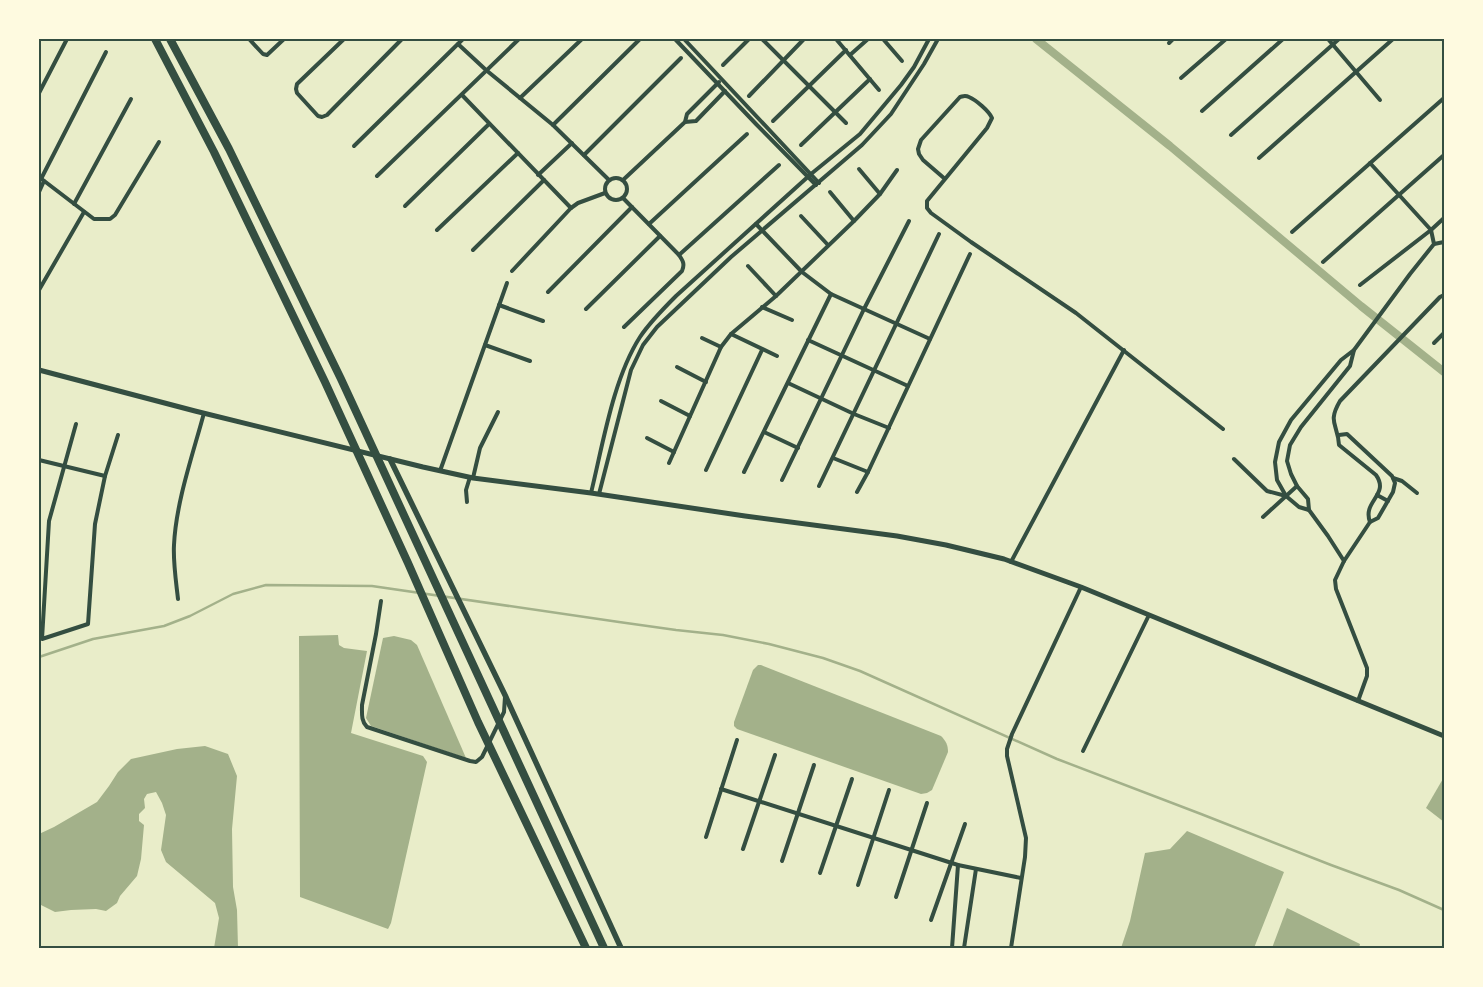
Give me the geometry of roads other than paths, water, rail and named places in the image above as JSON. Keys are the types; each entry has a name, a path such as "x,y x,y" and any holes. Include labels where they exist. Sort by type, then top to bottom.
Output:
{"highway":[{"path":"155,39 214,152 325,382 478,722 586,948"},
{"path":"170,39 229,149 340,379 604,948"}],"main road":[{"path":"390,459 505,695 621,948"}],"street":[{"path":"39,93 67,39"},
{"path":"249,39 263,54 267,55 284,39"},
{"path":"344,39 298,84 296,89 297,93 318,116 327,115 402,39"},
{"path":"354,146 464,39"},
{"path":"377,176 519,39"},
{"path":"520,98 582,39"},
{"path":"553,125 640,39"},
{"path":"675,39 717,84 818,184"},
{"path":"684,39 809,175"},
{"path":"722,65 749,39"},
{"path":"762,39 846,123"},
{"path":"749,96 804,39"},
{"path":"836,39 879,90"},
{"path":"850,55 868,39"},
{"path":"883,39 902,61"},
{"path":"591,493 617,386 640,337 676,296 809,175 860,134 884,107 914,67 929,39"},
{"path":"599,494 631,370 643,344 657,327 732,257 862,146 891,114 938,39"},
{"path":"1169,43 1173,39"},
{"path":"1181,78 1226,39"},
{"path":"1202,112 1283,39"},
{"path":"1328,39 1380,100"},
{"path":"1231,135 1339,39"},
{"path":"1259,158 1392,39"},
{"path":"458,44 486,70 553,125 609,180"},
{"path":"773,121 846,50"},
{"path":"39,192 41,179 106,52"},
{"path":"584,155 681,58"},
{"path":"624,180 685,122 687,114 722,79"},
{"path":"801,145 870,79"},
{"path":"685,122 696,121 729,87"},
{"path":"462,95 571,208"},
{"path":"945,179 923,160 918,149 921,140 960,97 969,97 988,110 992,118 988,128 945,179 927,200 927,208 978,247 1076,313 1223,429"},
{"path":"1292,232 1444,98"},
{"path":"74,204 131,99"},
{"path":"884,107 891,114"},
{"path":"405,206 489,124"},
{"path":"649,224 747,134"},
{"path":"41,179 94,219 110,218 115,215 159,142"},
{"path":"538,175 572,143"},
{"path":"437,230 518,153"},
{"path":"1323,262 1444,156"},
{"path":"1370,162 1431,230 1434,244"},
{"path":"679,255 779,165"},
{"path":"860,169 880,194"},
{"path":"670,463 721,347 731,334 776,296 854,221 880,194 897,170"},
{"path":"615,178 624,180 627,189 623,198 611,200 605,193 605,186 609,180 615,178"},
{"path":"473,250 544,180"},
{"path":"830,192 854,221"},
{"path":"512,270 571,208 582,201 605,193"},
{"path":"623,198 679,255 683,260 684,266 682,271 624,327"},
{"path":"548,292 632,207"},
{"path":"39,290 84,212"},
{"path":"801,216 828,245"},
{"path":"1360,285 1444,218"},
{"path":"782,480 864,309 909,221"},
{"path":"756,224 802,272 830,294 930,339"},
{"path":"819,486 939,234"},
{"path":"586,309 660,236"},
{"path":"1310,510 1299,507 1286,496 1277,480 1275,462 1279,442 1291,420 1341,360 1354,350 1386,305 1434,244 1444,242"},
{"path":"857,492 970,254"},
{"path":"748,266 776,296"},
{"path":"440,471 507,283"},
{"path":"744,472 830,294"},
{"path":"1370,522 1369,511 1381,488 1380,482 1376,476 1340,445 1339,435 1334,426 1335,410 1340,402 1412,325 1440,297 1444,296"},
{"path":"499,305 543,321"},
{"path":"762,307 792,320"},
{"path":"1434,343 1444,333"},
{"path":"731,334 777,356"},
{"path":"702,338 721,347"},
{"path":"808,340 908,386"},
{"path":"485,345 530,361"},
{"path":"706,470 762,350"},
{"path":"1011,562 1124,350"},
{"path":"1344,562 1310,510 1308,499 1297,486 1287,461 1290,445 1301,427 1350,366 1354,350"},
{"path":"677,367 706,382"},
{"path":"39,370 204,413 471,478 898,536 946,545 1011,562 1081,587 1444,736"},
{"path":"788,383 888,428"},
{"path":"661,401 690,416"},
{"path":"467,502 466,490 480,448 498,412"},
{"path":"178,598 174,538 180,502 204,413"},
{"path":"1291,420 1301,427"},
{"path":"76,424 49,521 42,639 88,624 95,524 105,476 118,435"},
{"path":"764,432 798,448"},
{"path":"1339,435 1347,434 1392,476 1394,483 1393,492 1378,518 1370,522 1344,562 1335,580 1336,589 1367,668 1367,676 1358,701"},
{"path":"647,438 674,452"},
{"path":"833,458 868,472"},
{"path":"1234,459 1267,490 1286,496"},
{"path":"39,460 105,476"},
{"path":"1393,478 1402,480 1417,493"},
{"path":"1263,517 1297,486"},
{"path":"1377,495 1388,501"},
{"path":"1011,948 1026,838 1007,756 1008,743 1081,587"},
{"path":"381,601 362,705 363,723 367,728 476,762 482,757 504,712 505,695"},
{"path":"1083,751 1149,616"},
{"path":"706,837 737,740"},
{"path":"743,849 775,755"},
{"path":"782,861 814,765"},
{"path":"820,872 852,779"},
{"path":"722,789 951,863 976,870 1021,878"},
{"path":"858,886 888,790"},
{"path":"896,897 927,803"},
{"path":"930,920 965,824"},
{"path":"952,948 958,865"},
{"path":"964,948 976,870"}],"waterway":[{"path":"1036,39 1170,146 1361,306 1444,372"},
{"path":"39,657 93,639 164,626 190,616 233,594 266,585 372,586 676,630 723,635 769,644 823,658 860,671 1057,759 1399,890 1444,910"}]}
